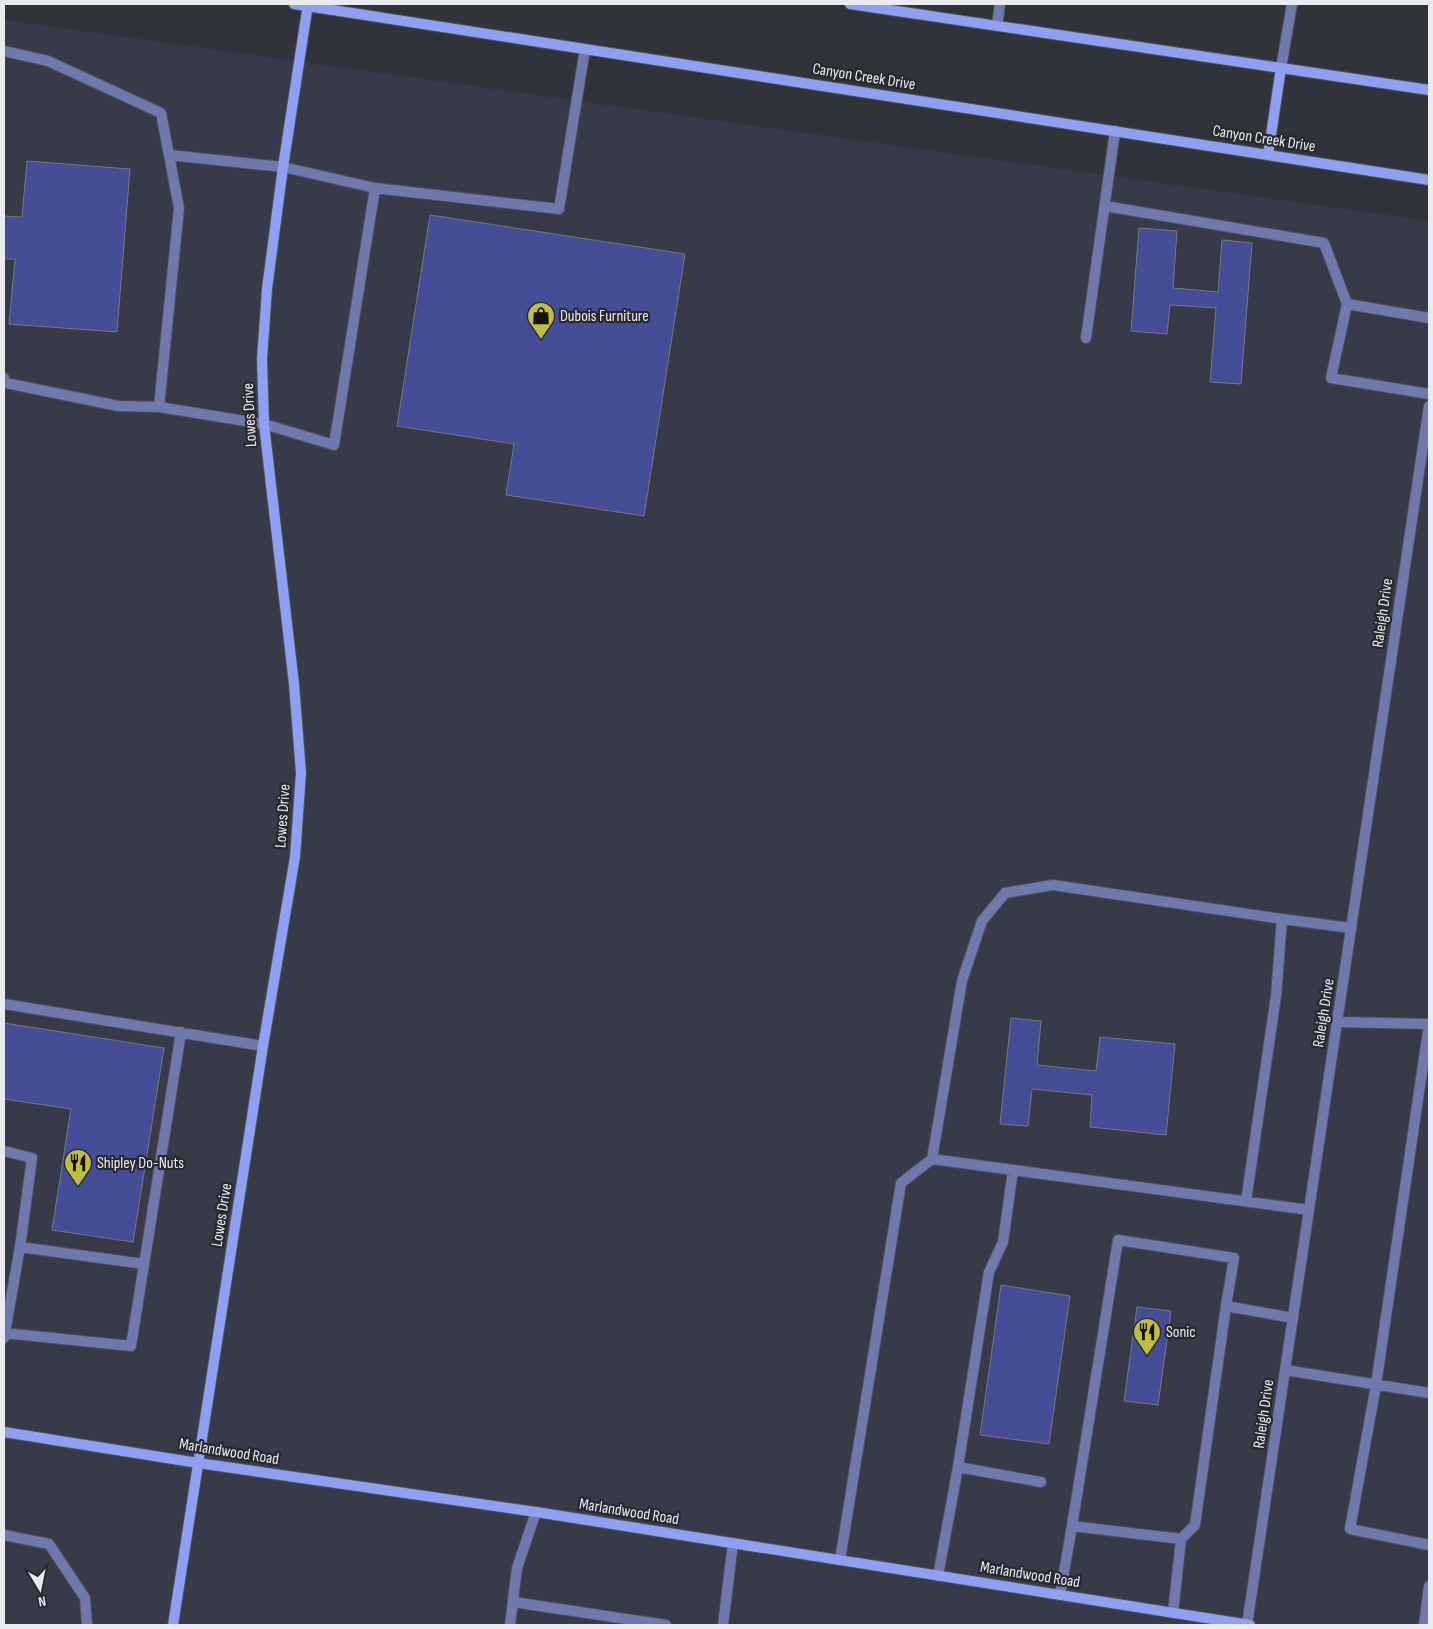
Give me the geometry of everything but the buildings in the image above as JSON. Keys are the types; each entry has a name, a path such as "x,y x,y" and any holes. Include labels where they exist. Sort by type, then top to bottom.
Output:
{"street":[{"name":"Canyon Creek Drive","path":"294,4 1429,180"},
{"path":"850,4 1429,90"},
{"path":"997,26 1000,4"},
{"path":"1268,155 1292,4"},
{"name":"Lowes Drive","path":"173,1625 263,1046 295,856 301,773 294,684 264,424 262,359 267,289 307,5"},
{"path":"169,154 283,167 375,188 559,209 585,49"},
{"path":"4,51 48,61 161,113 179,208 159,406"},
{"path":"1086,338 1115,131"},
{"path":"4,378 6,383 118,406 159,406 264,424 334,446 375,188"},
{"path":"1105,206 1324,243 1347,304 1331,378 1429,394"},
{"path":"1347,304 1429,318"},
{"name":"Raleigh Drive","path":"1249,1625 1285,1370 1429,406"},
{"path":"840,1560 901,1183 932,1159 962,981 982,921 1006,893 1053,885 1351,928"},
{"path":"1246,1201 1276,996 1282,919"},
{"path":"4,1004 263,1046"},
{"path":"1338,1022 1429,1024 1376,1385 1350,1529 1429,1545"},
{"path":"4,1151 32,1158 20,1248 4,1335 131,1346 181,1032"},
{"path":"932,1159 1309,1210"},
{"path":"938,1576 958,1467 989,1272 1003,1242 1014,1170"},
{"path":"1060,1595 1118,1240 1234,1258 1195,1525 1181,1539 1173,1613"},
{"path":"20,1248 144,1264"},
{"path":"1226,1306 1293,1318"},
{"path":"1285,1370 1429,1393"},
{"name":"Marlandwood Road","path":"4,1432 840,1560 1173,1613 1189,1620 1249,1625"},
{"path":"958,1467 1041,1482"},
{"path":"510,1625 517,1568 536,1512"},
{"path":"1072,1526 1181,1539"},
{"path":"4,1535 49,1544 85,1598 87,1625"},
{"path":"723,1625 732,1543"},
{"path":"1424,1625 1429,1586"},
{"path":"513,1602 666,1625"}],"shaded area":[{"path":"4,20 1429,221 1429,1625 4,1625"}],"place":[{"name":"Dubois Furniture","path":"541,340"},
{"name":"Shipley Do-Nuts","path":"78,1187"},
{"name":"Sonic","path":"1147,1356"}]}
